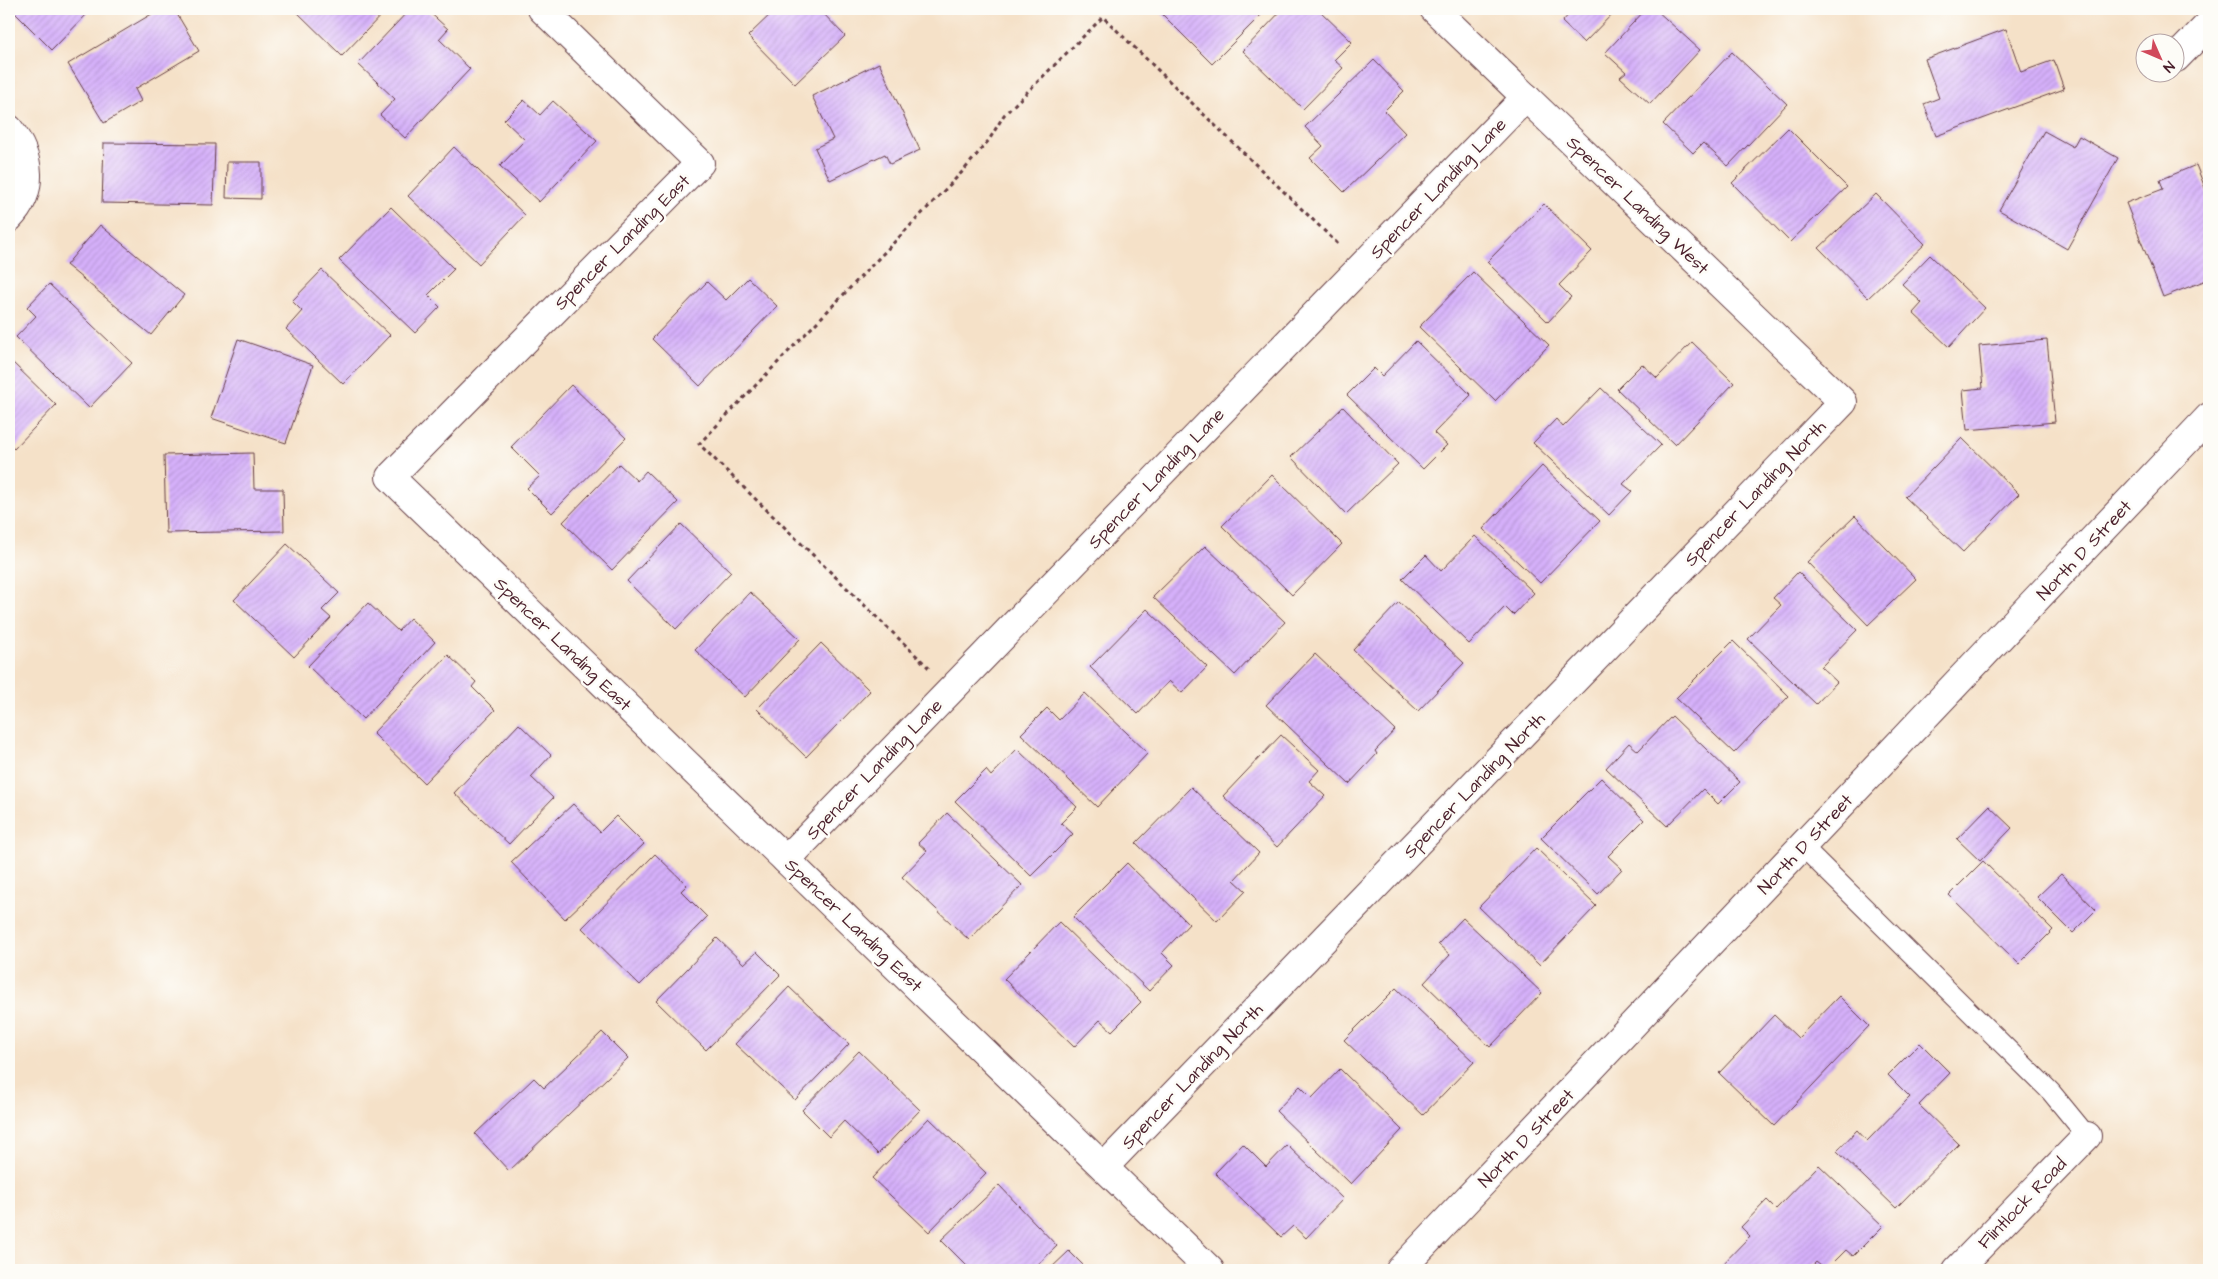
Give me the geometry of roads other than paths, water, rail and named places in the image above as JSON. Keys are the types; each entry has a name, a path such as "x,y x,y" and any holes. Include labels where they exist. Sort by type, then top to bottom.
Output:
{"street":[{"name":"Spencer Landing East","path":"542,9 700,163 390,477 1210,1270"},
{"name":"Spencer Landing West","path":"1434,9 1843,402"},
{"path":"2186,48 2209,24"},
{"name":"Spencer Landing Lane","path":"786,860 1526,97"},
{"path":"9,129 21,146 27,163 28,179 24,196 9,218"},
{"name":"Spencer Landing North","path":"1104,1168 1843,402"},
{"name":"North D Street","path":"1400,1270 2209,417"},
{"name":"Flintlock Road","path":"1957,1270 2087,1136"}],"lane":[{"path":"1803,847 2051,1092 2087,1136"}]}
